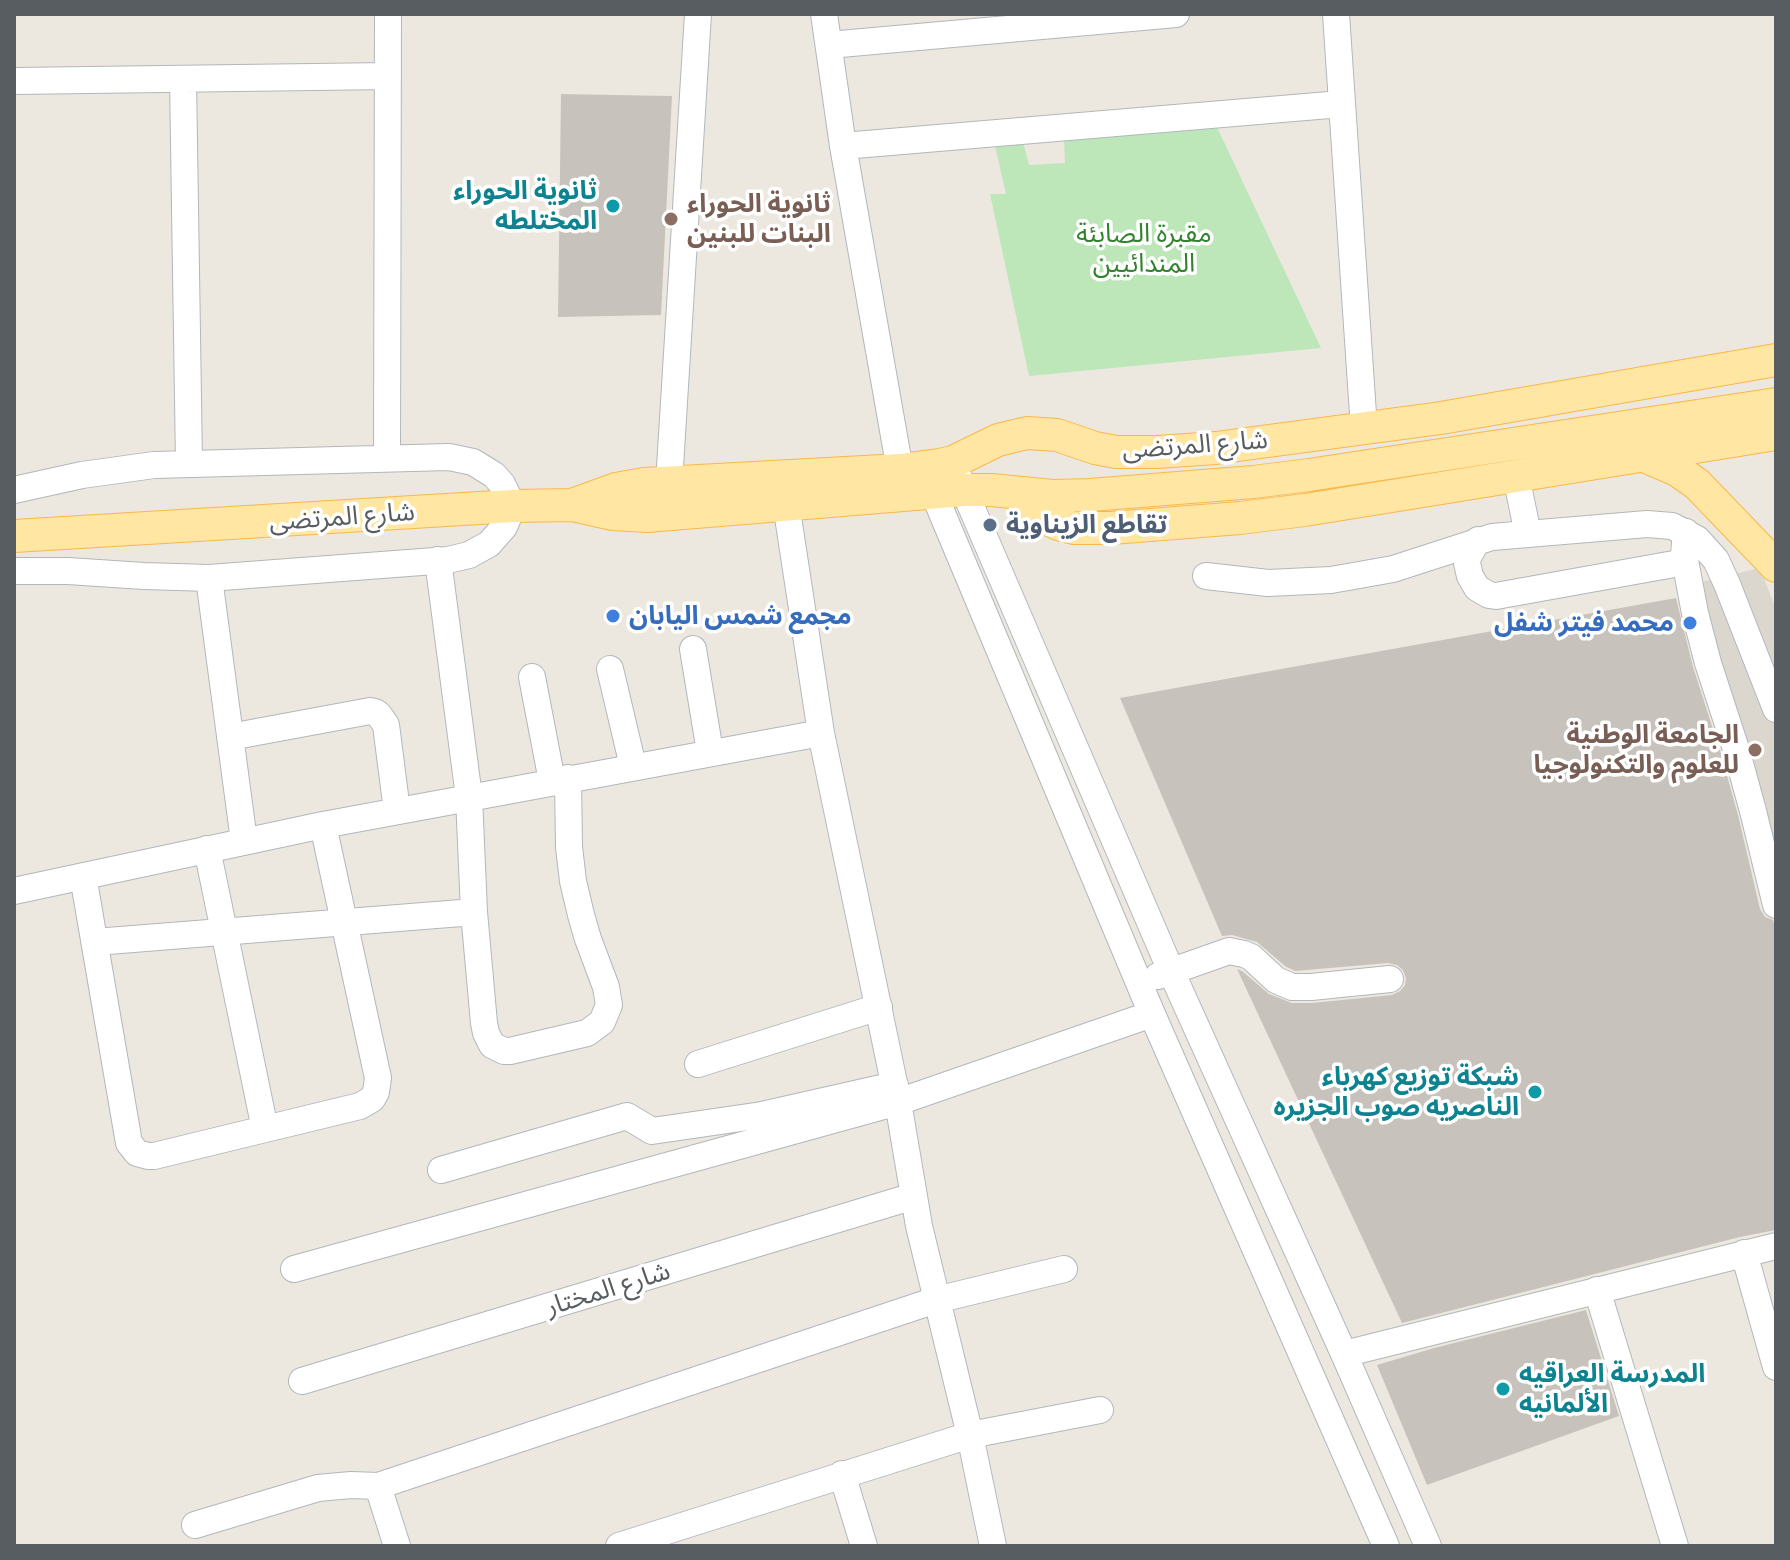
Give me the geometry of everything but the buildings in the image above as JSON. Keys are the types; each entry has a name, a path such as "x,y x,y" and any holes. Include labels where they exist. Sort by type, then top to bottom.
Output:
{"main road":[{"name":"شارع المرتضى","path":"14,536 513,506 572,505 629,516 786,504 935,476 998,440 1027,433 1057,435 1106,451 1216,448 1471,414 1776,360"},
{"name":"شارع المرتضى","path":"572,505 616,489 669,483 935,476 991,490 1053,496 1253,482 1776,404"},
{"path":"1017,493 1042,516 1074,528 1240,518 1366,501 1776,434"},
{"path":"1642,455 1666,464 1697,484 1776,566"},
{"path":"1359,468 1366,501"}],"street":[{"path":"387,458 388,14"},
{"path":"669,483 698,14"},
{"path":"824,14 843,146 935,476 1152,1014 1386,1546"},
{"path":"829,45 1176,14"},
{"path":"1336,14 1364,429"},
{"path":"14,81 388,76"},
{"path":"183,79 189,463"},
{"path":"843,146 1341,104"},
{"path":"14,490 118,469 189,463 449,457 473,462 494,475 513,506 504,527 489,544 469,555 438,560 209,578 14,571"},
{"path":"935,476 1171,971 1428,1546"},
{"path":"1516,476 1528,534"},
{"path":"786,504 821,733 936,1300 970,1435 993,1546"},
{"path":"1206,576 1268,583 1331,580 1393,569 1498,536 1656,524 1672,526 1686,532 1707,549 1722,572 1776,709"},
{"path":"1686,532 1685,562 1701,638 1739,760 1776,905"},
{"path":"1478,540 1468,557 1470,576 1477,588 1496,596 1685,562"},
{"path":"438,560 469,797 474,912 484,1023 492,1045 504,1051 587,1033 602,1022 609,1005 609,996 588,939 573,881 560,780 532,677"},
{"path":"209,578 244,841"},
{"path":"693,649 710,752"},
{"path":"610,669 633,766"},
{"path":"230,737 375,712 386,725 397,811"},
{"path":"14,891 323,825 821,733"},
{"path":"83,876 127,1136 132,1149 142,1155 154,1156 360,1106 372,1099 376,1092 378,1078 323,825"},
{"path":"207,849 265,1129"},
{"path":"95,942 474,912"},
{"path":"1139,983 1229,951 1251,957 1276,980 1292,987 1390,979"},
{"path":"698,1064 879,1007"},
{"path":"294,1269 896,1094 1152,1014"},
{"path":"441,1170 627,1116 652,1131 896,1094"},
{"name":"شارع المختار","path":"302,1381 914,1196"},
{"path":"1344,1354 1776,1246"},
{"path":"1744,1253 1776,1367"},
{"path":"195,1525 318,1488 378,1486 936,1300 1064,1269"},
{"path":"1597,1290 1675,1546"},
{"path":"619,1546 970,1435 1100,1410"},
{"path":"842,1474 864,1546"},
{"path":"378,1486 397,1546"}],"shaded area":[{"name":"الجامعة الوطنية للعلوم والتكنولوجيا","path":"1760,568 1776,609 1776,891 1684,586"}],"green space":[{"name":"مقبرة الصابئة المندائيين","path":"1216,125 1321,348 1029,376 990,194 1006,194 995,146 1023,142 1029,165 1065,163 1064,140"}],"place":[{"name":"ثانوية الحوراء المختلطه","path":"613,206"},
{"name":"ثانوية الحوراء البنات للبنين","path":"671,219"},
{"name":"تقاطع الزيناوية","path":"990,525"},
{"name":"مجمع شمس اليابان","path":"613,616"},
{"name":"محمد فيتر شفل","path":"1690,623"},
{"name":"الجامعة الوطنية للعلوم والتكنولوجيا","path":"1755,750"},
{"name":"شبكة توزيع كهرباء الناصريه صوب الجزيره","path":"1535,1092"},
{"name":"المدرسة العراقيه الألمانيه","path":"1503,1389"}]}
